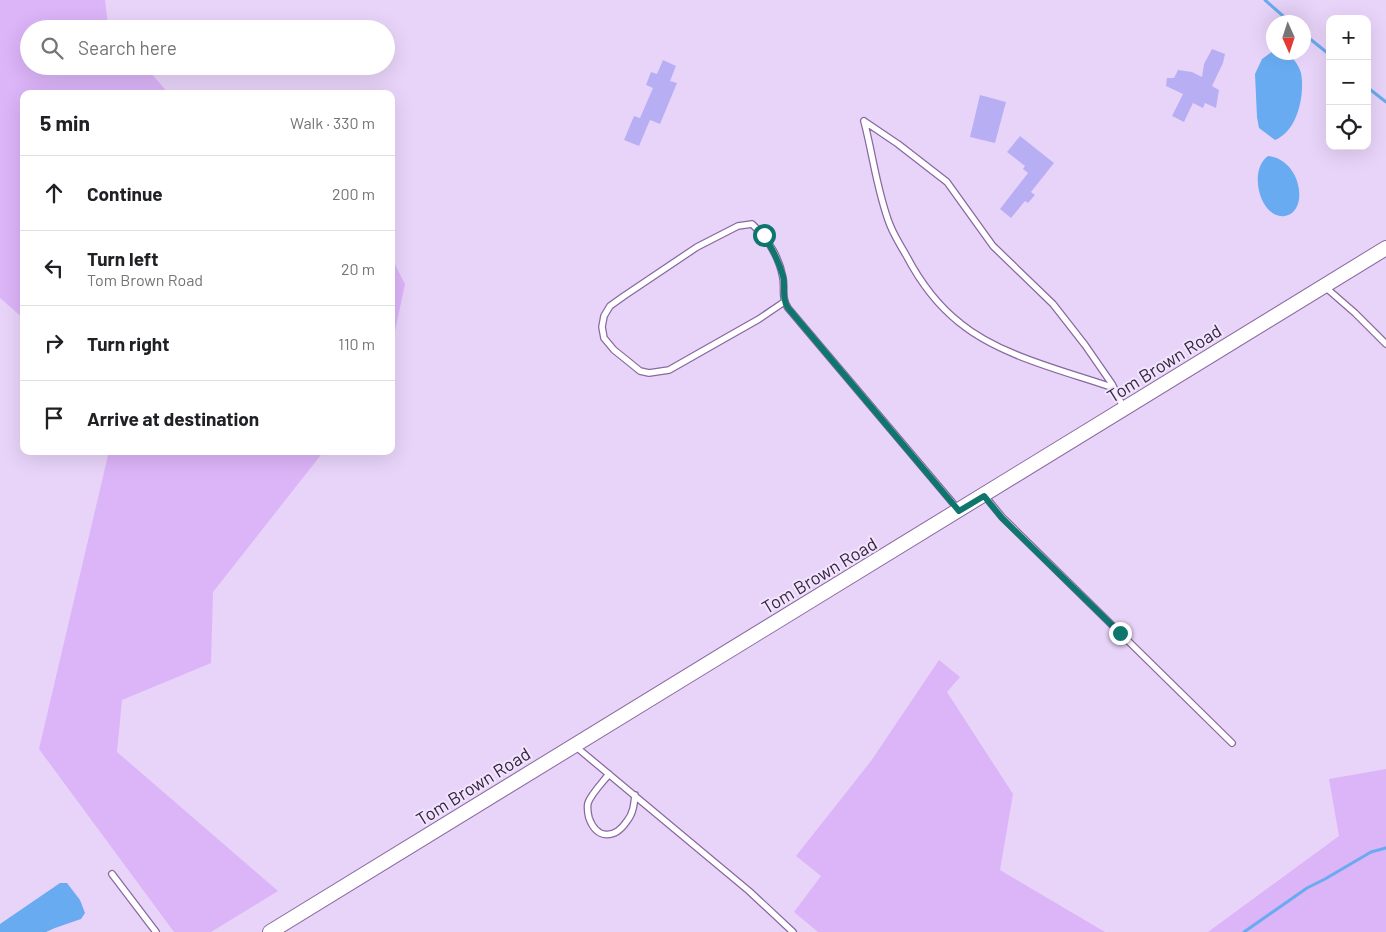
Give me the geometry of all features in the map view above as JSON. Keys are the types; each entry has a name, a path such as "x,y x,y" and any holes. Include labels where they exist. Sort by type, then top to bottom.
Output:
{"street":[{"name":"Tom Brown Road","path":"270,932 1386,248"}],"lane":[{"path":"1114,388 1024,357 989,342 960,323 932,296 911,266 890,225 879,189 864,121 898,144 947,182 993,246 1053,304 1085,345 1114,388 1124,409"},
{"path":"784,302 669,370 659,372 640,371 614,350 604,338 602,327 604,316 610,306 624,296 697,247 738,226 752,224 764,235 776,256 784,279 784,302 959,511"},
{"path":"1324,286 1386,344"},
{"path":"984,496 1002,518 1232,743"},
{"path":"574,746 749,891 794,932"},
{"path":"608,774 588,803 588,814 597,832 602,835 617,832 628,821 634,808 634,795"},
{"path":"112,874 156,932"}],"shaded area":[{"path":"0,0 105,0 107,20 20,20 20,75 153,75 166,90 20,90 20,316 0,298"},
{"path":"395,265 405,284 395,331"},
{"path":"108,455 321,455 213,592 211,663 122,700 117,752 278,891 211,932 174,932 39,749"},
{"path":"939,660 960,677 947,692 1013,794 1000,870 1105,932 818,932 794,912 821,876 796,856 871,761"},
{"path":"1386,769 1386,932 1208,932 1339,836 1329,779"}],"water":[{"path":"1266,56 1266,60 1294,60 1301,73 1302,91 1298,111 1289,129 1275,140 1259,128 1257,117 1255,74 1262,59"},
{"path":"1268,156 1279,159 1288,166 1298,185 1298,205 1293,212 1285,216 1277,215 1269,210 1260,193 1258,172"},
{"path":"60,883 67,883 80,900 85,913 81,919 46,932 0,932 0,924"}],"building":[{"path":"1212,49 1225,54 1223,63 1212,86 1219,90 1216,108 1205,103 1203,108 1193,103 1184,122 1172,116 1183,94 1166,86 1167,78 1174,78 1178,70 1192,72 1202,77 1204,64"},
{"path":"663,60 676,66 670,81 677,83 660,124 650,120 639,146 624,140 634,116 640,118 653,88 646,85 651,72 657,74"},
{"path":"980,95 1006,102 995,143 970,137"},
{"path":"1020,136 1054,163 1031,192 1035,195 1028,203 1025,201 1011,218 1000,209 1028,173 1023,169 1025,166 1007,152"}],"waterway":[{"path":"1265,0 1282,15"},
{"path":"1311,40 1326,52"},
{"path":"1371,90 1386,102"},
{"path":"1244,932 1307,888 1371,852 1386,848"}],"route":[{"path":"764,235 776,256 784,279 784,302 788,308 959,511 984,496 1002,518 1120,633"}]}
